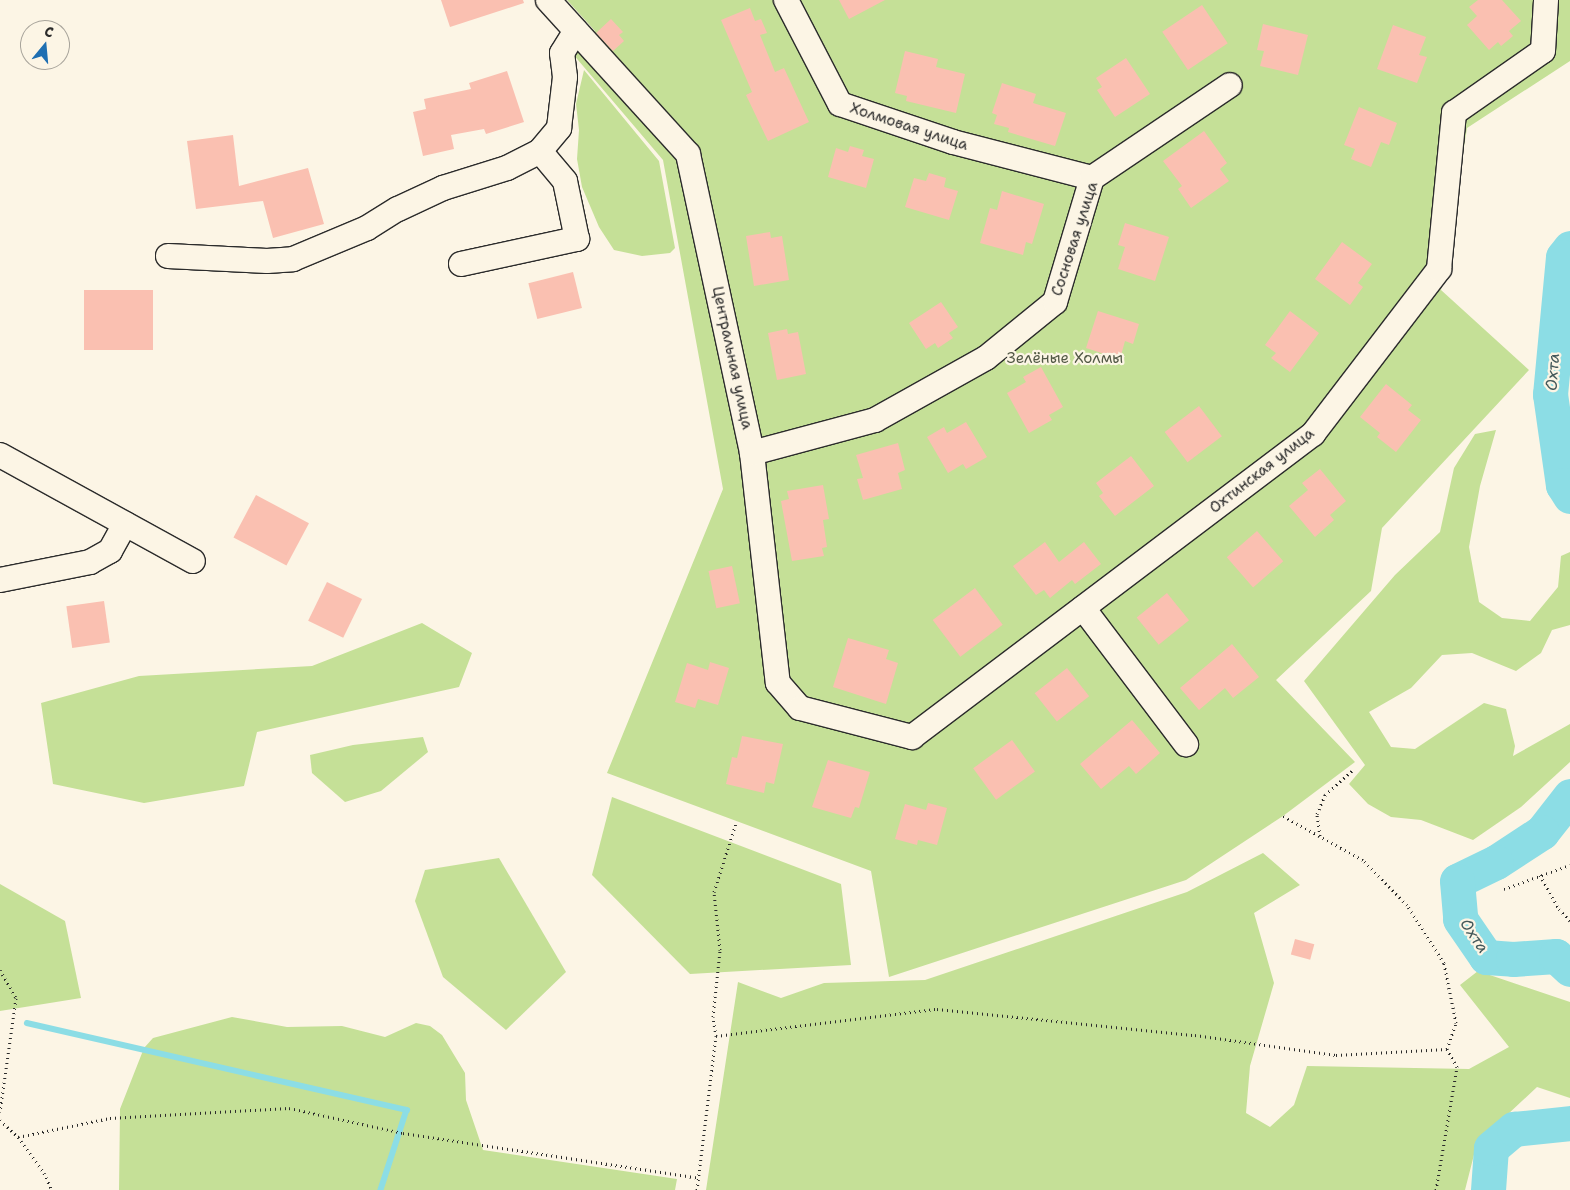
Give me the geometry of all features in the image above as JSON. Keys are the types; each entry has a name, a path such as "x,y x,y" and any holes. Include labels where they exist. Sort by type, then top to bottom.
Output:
{"street":[{"name":"Центральная улица","path":"548,0 688,154 752,453 778,683 800,708"},
{"name":"Холмовая улица","path":"786,0 840,104 953,142 1092,178"},
{"name":"Охтинская улица","path":"800,708 912,738 1313,434 1388,339 1439,269 1454,113 1543,52 1546,0"},
{"path":"168,256 266,261 293,259 368,228 398,209 443,188 507,168 540,151 559,128 565,77 562,53 580,36"},
{"name":"Сосновая улица","path":"752,453 875,420 986,358 1055,302 1092,178 1230,85"},
{"path":"461,264 577,238 565,181 540,151"},
{"path":"0,455 193,561"},
{"path":"0,580 90,562 110,551 125,524"},
{"path":"1082,608 1186,744"}],"path":[{"path":"1320,836 1317,814 1325,795 1353,770"},
{"path":"1281,815 1363,860 1407,905 1444,963 1456,1023 1447,1049 1457,1067 1436,1190"},
{"path":"697,1190 716,1036 713,1018 720,950 714,892 736,823"},
{"path":"1504,889 1570,865"},
{"path":"1540,875 1559,909 1570,921"},
{"path":"0,970 16,998 0,1112"},
{"path":"716,1036 937,1009 1195,1035 1336,1055 1447,1049"},
{"path":"18,1137 110,1118 289,1108 402,1133 699,1178"},
{"path":"0,1120 18,1137 52,1190"}],"green space":[{"name":"Зелёные Холмы","path":"567,0 1570,0 1570,61 1467,128 1441,290 1529,370 1382,528 1371,591 1276,680 1355,762 1283,816 1186,880 889,977 871,871 607,773 723,489 663,160 572,53 595,31"},
{"path":"584,70 659,161 675,248 670,253 642,256 614,250 599,227 582,187 577,159 579,130 576,104"},
{"path":"1496,430 1480,486 1469,547 1479,602 1502,618 1530,621 1558,587 1561,556 1570,552 1570,625 1552,630 1541,653 1516,671 1472,653 1442,655 1411,688 1369,712 1391,747 1415,749 1484,703 1506,709 1515,746 1513,756 1570,724 1570,762 1521,807 1473,840 1421,820 1391,817 1368,804 1349,784 1365,765 1304,681 1395,575 1440,532 1454,468 1475,434"},
{"path":"422,623 472,653 459,687 257,732 244,786 144,803 53,784 41,703 139,676 312,666"},
{"path":"423,737 428,752 381,791 345,802 312,773 310,755 353,745"},
{"path":"612,797 841,884 851,965 690,974 592,875"},
{"path":"1263,853 1300,885 1254,913 1274,983 1250,1066 1246,1113 1270,1127 1294,1105 1307,1066 1469,1069 1509,1047 1460,985 1478,971 1570,1002 1570,1098 1537,1087 1477,1143 1465,1190 706,1190 738,982 781,998 824,983 925,980 1187,892"},
{"path":"499,858 566,972 506,1030 443,977 415,901 425,870"},
{"path":"0,884 65,921 81,998 0,1011"},
{"path":"232,1017 287,1027 342,1026 385,1037 416,1023 430,1026 442,1035 465,1073 466,1100 483,1150 677,1179 675,1190 119,1190 120,1109 144,1048 153,1038"}],"building":[{"path":"441,0 523,0 524,3 450,27"},
{"path":"839,0 885,0 849,19"},
{"path":"1478,0 1502,0 1521,21 1509,31 1513,36 1501,46 1498,42 1489,50 1467,25 1477,16 1469,7"},
{"path":"1202,5 1228,43 1188,70 1162,32"},
{"path":"750,8 755,21 761,19 767,33 760,35 775,72 784,68 809,122 768,141 746,95 752,92 721,20"},
{"path":"611,19 623,32 619,35 624,41 613,51 596,33"},
{"path":"1263,24 1308,35 1298,75 1260,66 1264,51 1257,50"},
{"path":"1393,25 1426,37 1419,55 1427,57 1417,83 1377,69"},
{"path":"905,51 938,59 936,67 965,74 956,113 906,101 907,96 895,93"},
{"path":"1126,58 1150,94 1115,117 1097,90 1102,87 1096,78"},
{"path":"507,71 524,122 486,134 484,129 451,135 454,149 423,156 413,112 426,109 424,99 471,89 469,83"},
{"path":"1002,83 1036,94 1033,103 1066,113 1055,146 1008,132 1009,128 994,124 997,115 992,113"},
{"path":"1359,107 1397,123 1389,145 1381,142 1371,167 1351,159 1355,149 1344,145"},
{"path":"1204,131 1227,163 1220,169 1229,181 1191,208 1178,189 1182,186 1163,161"},
{"path":"233,135 239,186 308,168 324,224 273,238 263,201 196,209 187,141"},
{"path":"850,146 864,150 862,156 874,159 866,188 828,177 836,148 848,152"},
{"path":"929,173 946,178 944,187 958,191 949,220 905,207 914,178 926,181"},
{"path":"1002,191 1044,204 1032,244 1026,242 1023,255 980,243 990,208 997,210"},
{"path":"1125,223 1169,237 1155,281 1118,269 1125,247 1118,245"},
{"path":"770,232 771,238 782,236 789,280 754,286 746,236"},
{"path":"1342,242 1372,264 1358,283 1363,287 1350,305 1315,279"},
{"path":"573,272 582,308 537,319 528,283"},
{"path":"84,290 153,290 153,350 84,350"},
{"path":"941,302 958,327 949,333 953,338 938,348 935,343 926,349 909,323"},
{"path":"1098,311 1139,324 1133,344 1125,341 1120,359 1086,348"},
{"path":"1290,311 1319,333 1290,372 1271,358 1276,353 1265,345"},
{"path":"787,329 788,334 798,332 806,374 777,380 768,333"},
{"path":"1041,367 1063,407 1049,415 1052,420 1029,433 1007,393 1026,382 1023,377"},
{"path":"1386,384 1412,405 1408,410 1421,420 1396,452 1377,437 1380,433 1360,417"},
{"path":"1199,406 1222,436 1188,462 1165,432"},
{"path":"966,422 987,457 966,469 963,464 948,473 927,437 944,427 947,433"},
{"path":"898,443 905,470 898,473 902,489 863,500 857,479 863,478 856,455"},
{"path":"1131,456 1154,486 1115,516 1099,496 1103,493 1096,483"},
{"path":"1320,469 1346,501 1330,515 1334,520 1315,537 1289,506 1308,490 1302,483"},
{"path":"823,485 829,519 823,520 827,547 822,548 824,556 792,561 781,501 789,499 787,491"},
{"path":"256,495 309,523 286,566 233,537"},
{"path":"1257,531 1283,561 1253,587 1227,557"},
{"path":"1045,542 1059,562 1084,542 1101,564 1075,584 1072,580 1050,598 1044,590 1036,595 1013,566"},
{"path":"732,566 740,603 716,608 709,571"},
{"path":"327,582 362,599 343,638 308,621"},
{"path":"975,588 1003,625 960,657 933,620"},
{"path":"1167,593 1189,620 1159,645 1137,618"},
{"path":"104,601 110,643 72,648 66,606"},
{"path":"848,638 889,650 886,659 898,663 886,704 833,687"},
{"path":"1232,644 1259,677 1233,698 1225,688 1199,710 1180,688"},
{"path":"710,662 729,668 718,705 698,699 695,708 675,702 687,663 708,670"},
{"path":"1067,668 1089,696 1057,722 1035,693"},
{"path":"1132,720 1160,753 1136,774 1129,766 1101,789 1080,764"},
{"path":"742,736 783,744 774,784 766,782 764,793 726,784 732,757 737,758"},
{"path":"1012,740 1035,772 996,800 973,768"},
{"path":"828,760 870,772 859,808 855,807 851,818 812,807"},
{"path":"928,803 947,808 937,845 918,840 917,845 895,839 905,804 926,810"},
{"path":"1295,939 1314,944 1310,960 1291,954"}],"waterway":[{"name":"Охта","path":"1570,248 1563,257 1550,394 1563,485 1570,496"},
{"name":"Охта","path":"1570,796 1542,832 1496,862 1457,881 1460,919 1486,957 1513,959 1556,956 1570,969"},
{"path":"27,1023 407,1110 381,1190"},
{"name":"Охта","path":"1488,1190 1491,1148 1514,1129 1570,1123"}]}
